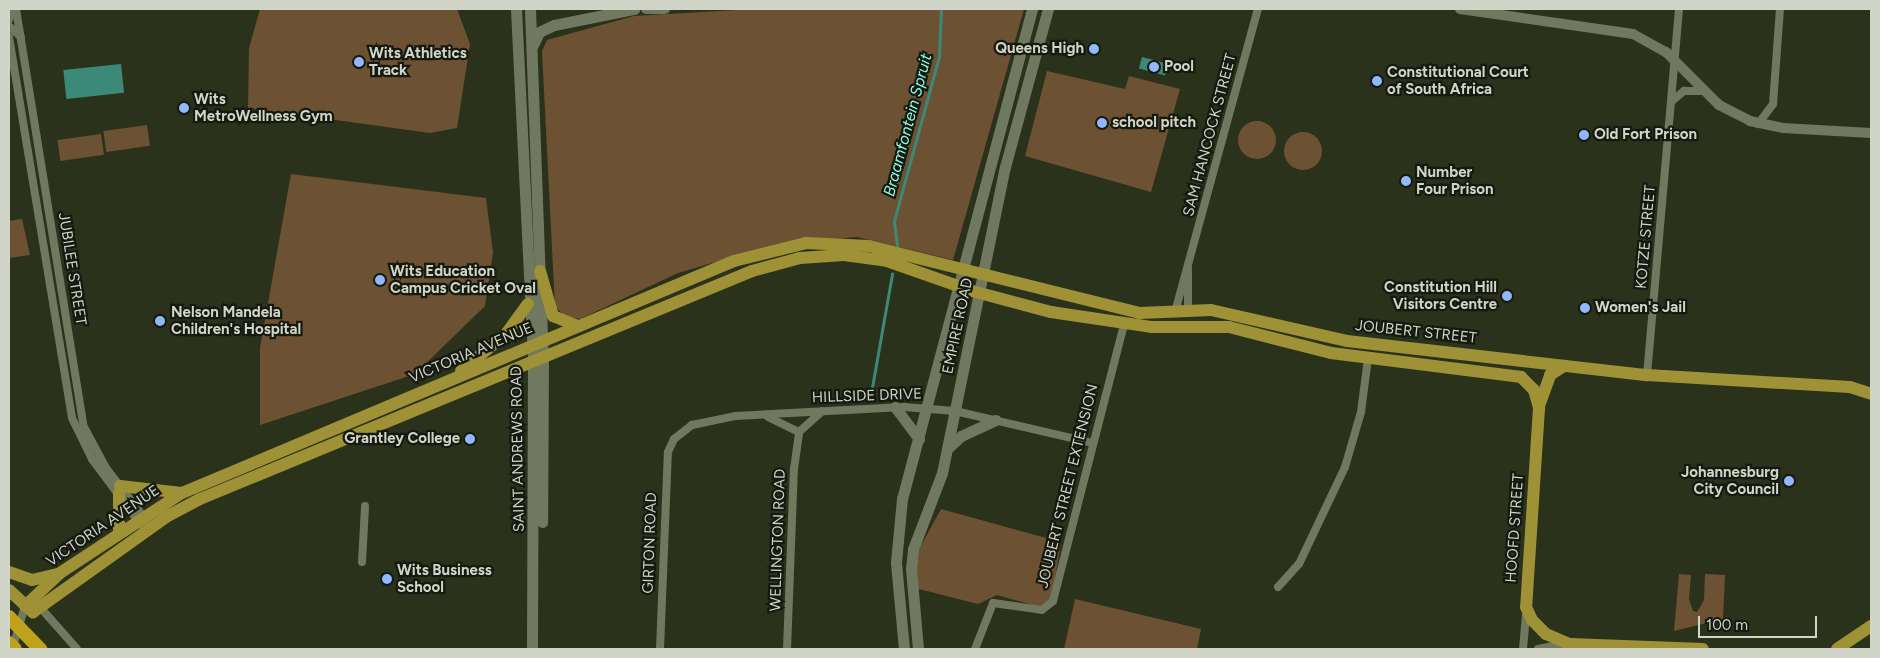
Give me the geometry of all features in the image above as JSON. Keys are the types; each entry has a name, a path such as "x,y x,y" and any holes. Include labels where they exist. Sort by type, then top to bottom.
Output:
{"highway":[{"path":"9,617 40,649"},
{"path":"9,643 13,649"}],"main road":[{"name":"SAINT ANDREWS ROAD","path":"516,9 528,304 537,343"},
{"name":"SAINT ANDREWS ROAD","path":"530,9 540,271 537,343 538,649"},
{"path":"531,50 544,29 634,9"},
{"name":"EMPIRE ROAD","path":"904,649 896,574 898,534 919,438 961,286 1032,9"},
{"name":"EMPIRE ROAD","path":"918,649 911,559 936,496 980,294 1005,167 1048,9"},
{"name":"VICTORIA AVENUE","path":"31,610 60,573 140,518 182,493 734,261 806,243 869,246 964,270"},
{"name":"VICTORIA AVENUE","path":"31,610 149,530 200,499 752,271 800,258 844,256 887,261 961,286"},
{"name":"JOUBERT STREET","path":"964,270 1118,310 1175,312 1211,310 1347,341 1647,375 1830,386 1871,394"},
{"path":"540,271 553,316 578,326"},
{"name":"JOUBERT STREET","path":"961,286 980,294 1124,324 1229,327 1368,358 1517,375 1534,390 1538,408"},
{"path":"450,380 506,334 528,304"},
{"name":"SAINT ANDREWS ROAD","path":"532,649 538,359"},
{"path":"1538,408 1550,375 1564,366"},
{"path":"895,407 909,419 919,438"},
{"name":"HOOFD STREET","path":"1526,607 1538,408"},
{"path":"947,449 962,436 996,420"},
{"path":"119,533 120,490 182,493"},
{"path":"9,572 32,580 60,573"},
{"path":"9,580 31,610"},
{"path":"9,590 31,610"},
{"path":"1526,607 1546,634 1570,644 1703,649"},
{"path":"1837,649 1871,626"}],"street":[{"path":"9,20 15,9"},
{"name":"JUBILEE STREET","path":"15,9 22,39 79,405 89,438 103,470"},
{"path":"646,9 665,9"},
{"name":"SAM HANCOCK STREET","path":"1175,312 1258,9"},
{"path":"1460,9 1633,34 1674,59 1705,92 1731,113 1758,124 1871,133"},
{"name":"KOTZE STREET","path":"1647,375 1672,101 1677,9"},
{"path":"1758,124 1774,104 1780,9"},
{"path":"9,26 22,39"},
{"name":"JUBILEE STREET","path":"9,37 67,398 79,435 149,530"},
{"path":"1672,101 1684,92 1705,92"},
{"name":"SAM HANCOCK STREET","path":"1188,269 1188,311"},
{"name":"JOUBERT STREET EXTENSION","path":"975,649 993,602 1042,610 1053,601 1092,442 1124,324"},
{"path":"1278,587 1299,564 1345,467 1361,412 1368,358"},
{"name":"HILLSIDE DRIVE","path":"674,439 700,422 756,415 895,407 955,411 1092,442"},
{"path":"756,415 775,418 799,432 822,411"},
{"name":"WELLINGTON ROAD","path":"787,649 799,432"},
{"name":"GIRTON ROAD","path":"660,649 668,452 674,439"},
{"path":"362,562 365,506"},
{"name":"HOOFD STREET","path":"1523,649 1526,607"},
{"path":"13,649 31,610 77,649"},
{"path":"1538,649 1570,644"}],"shaded area":[{"name":"Wits Athletics Track","path":"260,9 457,9 470,44 457,128 430,133 248,108 249,48"},
{"path":"754,9 1024,9 953,260 857,237 777,244 678,273 580,319 565,316 555,307 542,51 547,40 634,16"},
{"name":"school pitch","path":"1047,71 1125,89 1129,76 1180,89 1151,192 1025,156"},
{"path":"1257,121 1271,126 1276,140 1271,154 1257,159 1243,154 1238,140 1243,126"},
{"path":"147,125 150,146 106,152 103,131"},
{"path":"1303,132 1317,137 1322,151 1317,165 1303,170 1289,165 1284,151 1289,137"},
{"path":"101,134 104,155 60,161 57,140"},
{"name":"Wits Education Campus Cricket Oval","path":"291,174 486,198 493,253 485,306 415,374 260,425 260,348"},
{"path":"22,219 30,255 9,258 9,221"},
{"path":"941,509 1061,542 1052,597 1043,608 997,595 978,604 915,588 918,551"},
{"path":"1679,574 1691,575 1689,599 1693,611 1697,612 1704,600 1705,574 1725,575 1723,619 1674,631"},
{"path":"1075,599 1201,629 1197,649 1064,649"}],"water":[{"name":"Pool","path":"1142,57 1168,64 1165,76 1139,69"},
{"path":"121,64 124,93 66,99 63,70"}],"waterway":[{"name":"Braamfontein Spruit","path":"897,246 894,221 939,57 941,9"},
{"path":"870,399 892,274"}],"place":[{"name":"Queens High","path":"1094,49"},
{"name":"Wits Athletics Track","path":"359,62"},
{"name":"Pool","path":"1154,67"},
{"name":"Constitutional Court of South Africa","path":"1377,81"},
{"name":"Wits MetroWellness Gym","path":"184,108"},
{"name":"school pitch","path":"1102,123"},
{"name":"Old Fort Prison","path":"1584,135"},
{"name":"Number Four Prison","path":"1406,181"},
{"name":"Wits Education Campus Cricket Oval","path":"380,280"},
{"name":"Constitution Hill Visitors Centre","path":"1507,296"},
{"name":"Women's Jail","path":"1585,308"},
{"name":"Nelson Mandela Children's Hospital","path":"160,321"},
{"name":"Grantley College","path":"470,439"},
{"name":"Johannesburg City Council","path":"1789,481"},
{"name":"Wits Business School","path":"387,579"}]}
